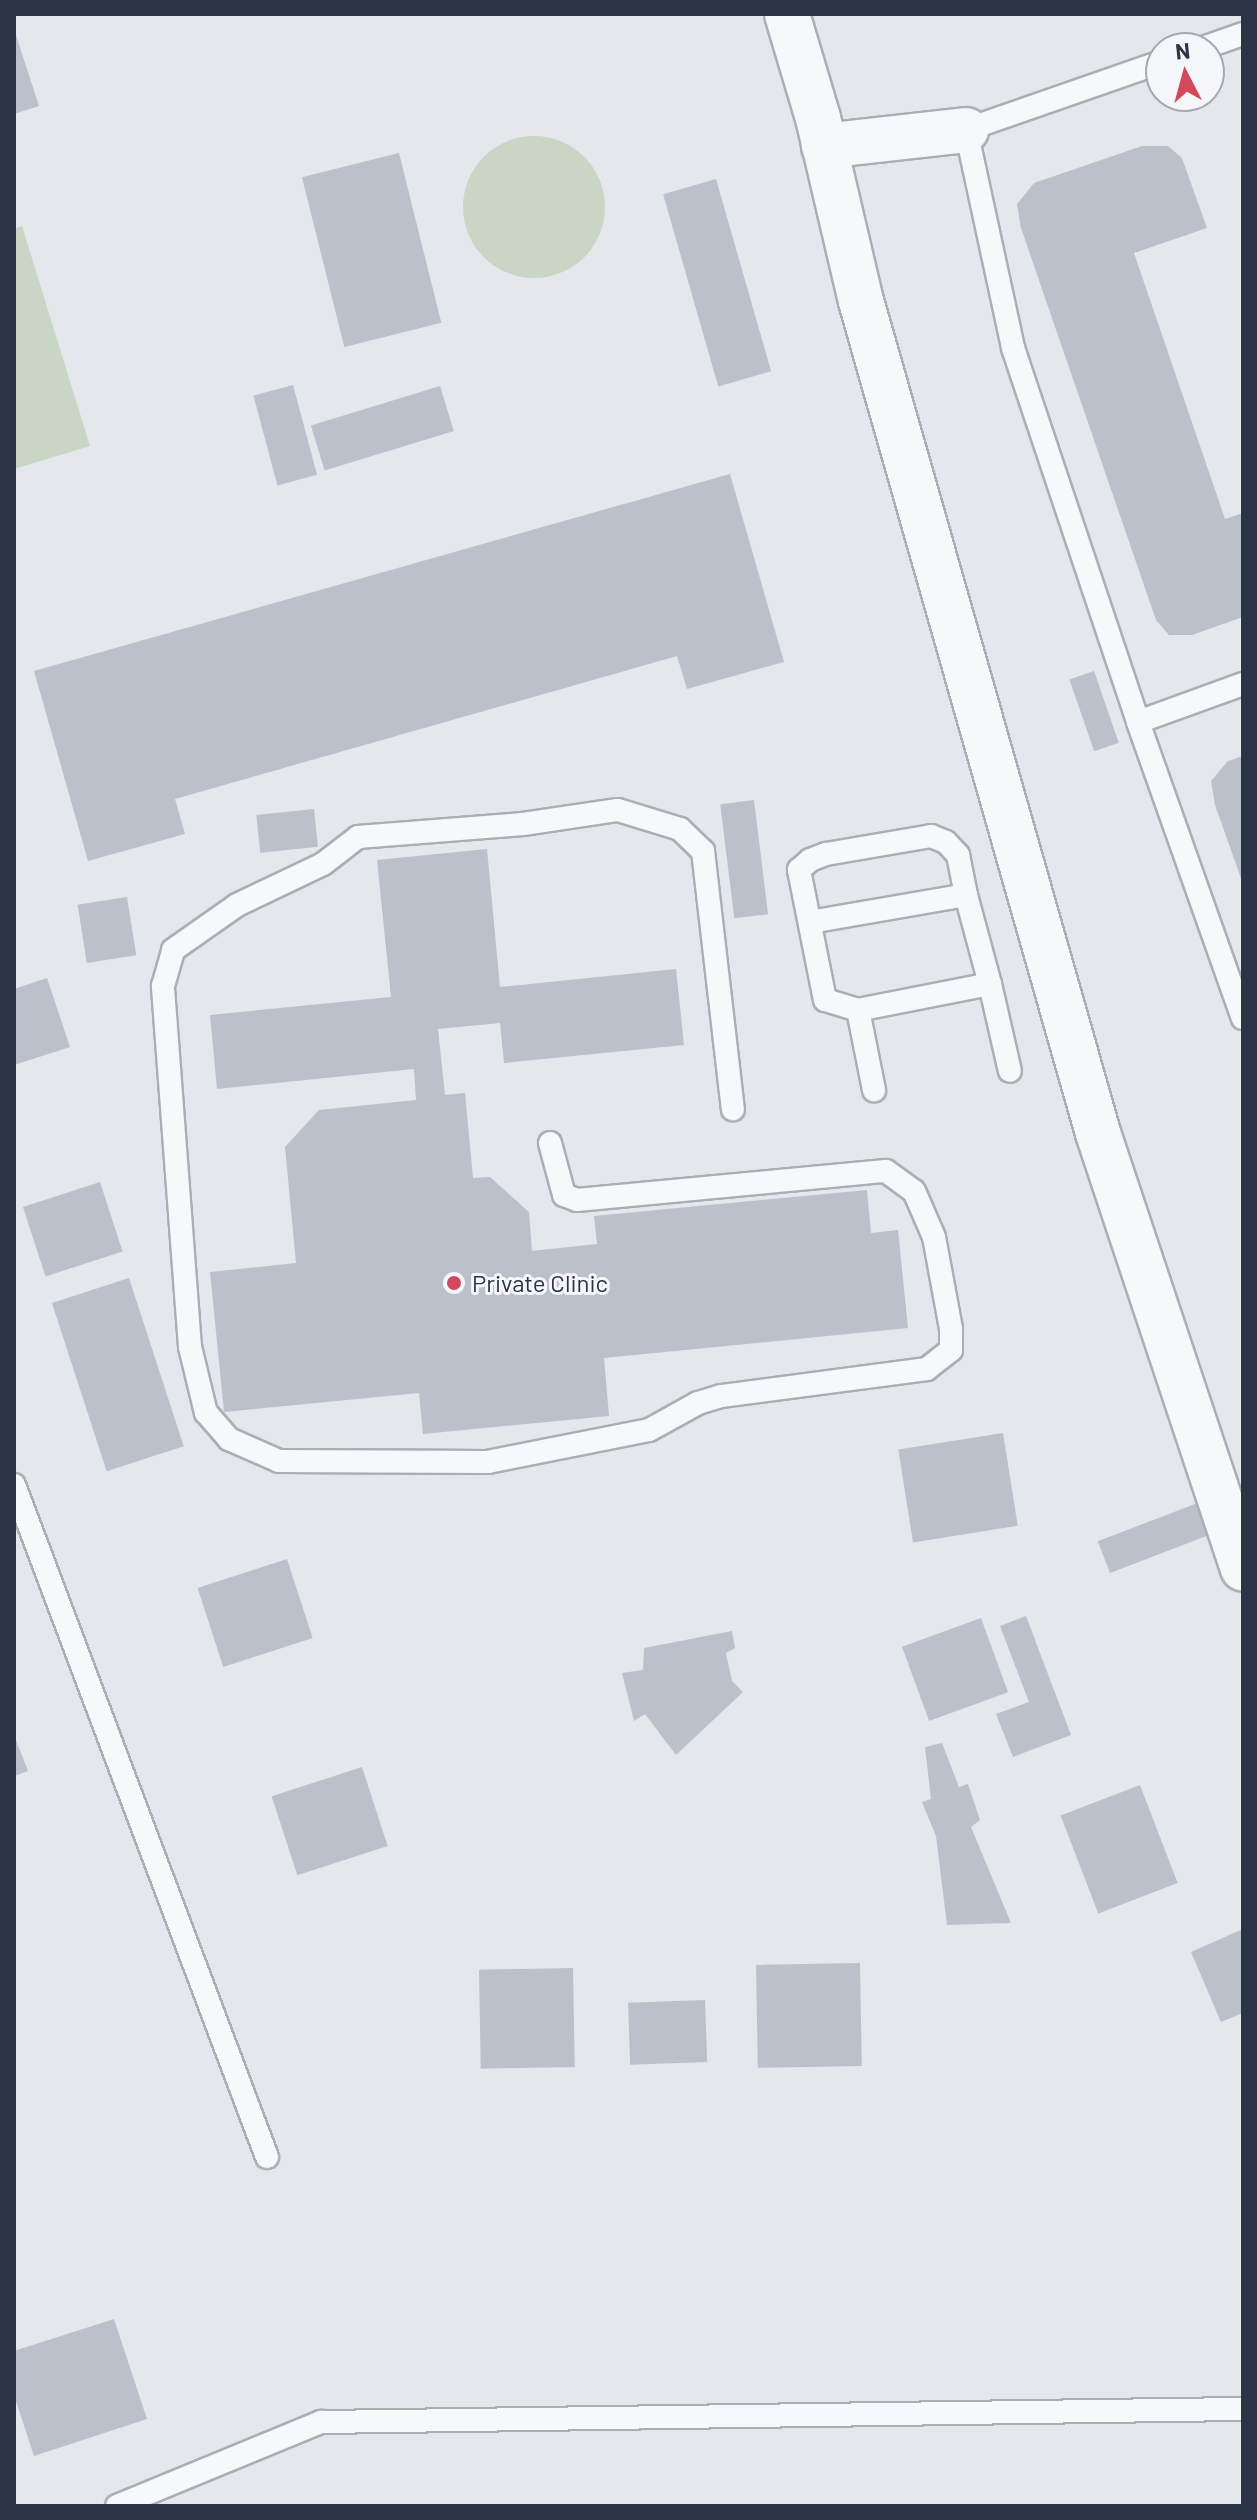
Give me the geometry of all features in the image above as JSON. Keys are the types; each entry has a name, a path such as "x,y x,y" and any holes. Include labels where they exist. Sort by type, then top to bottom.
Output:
{"street":[{"path":"787,14 824,146 861,301 1098,1133 1243,1568"},
{"path":"824,146 966,130"}],"lane":[{"path":"1145,68 966,130 1013,348 1138,722 1243,1018"},
{"path":"1138,722 1243,684"},
{"path":"550,1143 564,1195 577,1200 886,1171 914,1191 934,1237 951,1329 951,1350 927,1369 721,1396 698,1403 649,1430 488,1462 279,1461 229,1439 206,1413 190,1347 163,986 173,950 237,905 323,864 358,837 523,824 618,810 680,829 703,851 733,1109"},
{"path":"990,984 858,1010 825,1000 799,870 810,860 826,854 931,836 946,842 958,855 966,895 990,984 1010,1071"},
{"path":"810,922 966,895"},
{"path":"858,1010 874,1090"},
{"path":"14,1485 267,2157"},
{"path":"117,2506 321,2422 1243,2409"}],"green space":[{"path":"534,136 561,141 585,156 600,180 605,207 600,234 585,258 561,273 534,278 507,273 483,258 468,234 463,207 468,180 483,156 507,141"},
{"path":"22,226 90,446 14,469 14,229"}],"building":[{"path":"14,29 39,106 14,114"},
{"path":"1142,146 1168,146 1182,158 1207,228 1134,253 1225,519 1243,513 1243,617 1192,635 1169,635 1156,620 1021,228 1017,204 1034,183"},
{"path":"399,153 441,323 344,347 302,177"},
{"path":"716,179 771,371 718,386 663,194"},
{"path":"293,385 317,475 277,485 253,396"},
{"path":"440,386 454,431 325,470 311,425"},
{"path":"730,474 784,662 687,689 677,656 175,799 185,834 88,861 34,671"},
{"path":"1094,671 1119,743 1094,751 1069,679"},
{"path":"1243,756 1243,884 1215,805 1211,781 1228,761"},
{"path":"754,800 768,914 734,918 720,804"},
{"path":"314,809 318,847 260,853 256,815"},
{"path":"487,849 500,987 676,969 684,1045 504,1063 500,1023 438,1029 445,1095 465,1093 473,1178 490,1177 529,1212 532,1251 597,1244 594,1216 867,1190 871,1233 898,1230 908,1328 604,1358 609,1416 423,1434 419,1393 224,1412 210,1272 296,1263 285,1147 319,1110 416,1100 414,1069 217,1089 210,1015 391,997 377,860"},
{"path":"127,897 136,955 87,963 78,905"},
{"path":"47,978 70,1047 14,1065 14,989"},
{"path":"100,1182 123,1251 46,1276 23,1207"},
{"path":"129,1278 184,1446 107,1471 52,1303"},
{"path":"1003,1433 1018,1526 913,1542 898,1450"},
{"path":"1208,1499 1220,1531 1110,1573 1098,1541"},
{"path":"287,1559 313,1638 223,1667 198,1588"},
{"path":"1026,1616 1071,1735 1013,1757 996,1714 1029,1702 1000,1626"},
{"path":"981,1618 1008,1692 929,1721 902,1647"},
{"path":"732,1631 735,1648 726,1653 732,1681 743,1692 676,1755 645,1714 634,1721 622,1673 643,1670 644,1648"},
{"path":"14,1735 28,1771 14,1776"},
{"path":"942,1743 959,1787 968,1784 980,1820 971,1827 1011,1923 947,1925 936,1836 922,1802 931,1799 925,1747"},
{"path":"362,1767 388,1846 297,1875 272,1796"},
{"path":"1140,1785 1178,1883 1098,1913 1061,1815"},
{"path":"1243,1929 1243,2013 1221,2022 1191,1952"},
{"path":"860,1963 862,2066 758,2068 756,1965"},
{"path":"573,1968 575,2067 481,2069 479,1970"},
{"path":"705,2000 707,2062 630,2065 628,2003"},
{"path":"114,2319 147,2419 34,2456 14,2395 14,2351"}],"place":[{"name":"Private Clinic","path":"454,1283"}]}
